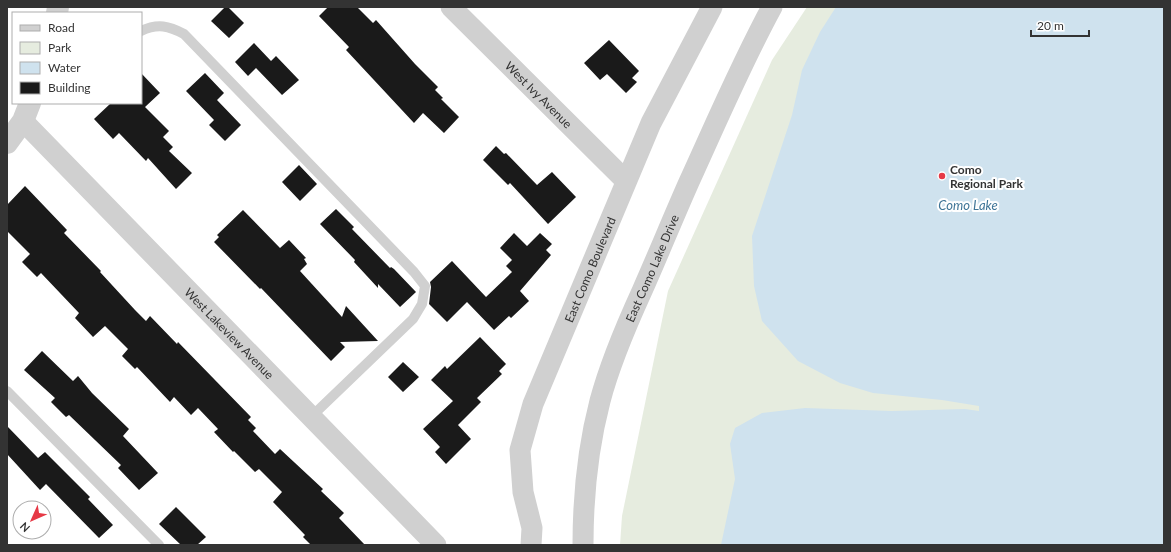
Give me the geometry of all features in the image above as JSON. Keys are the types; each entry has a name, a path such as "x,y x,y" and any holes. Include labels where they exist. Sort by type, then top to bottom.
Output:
{"street":[{"name":"West Ivy Avenue","path":"451,7 626,181"},
{"name":"East Como Boulevard","path":"530,545 532,528 523,492 520,450 533,404 651,123 712,7"},
{"name":"East Como Lake Drive","path":"583,545 591,444 600,401 614,358 629,319 669,227 747,53 772,7"},
{"name":"West Lakeview Avenue","path":"27,112 312,416 436,545"},
{"path":"7,143 27,112"}],"lane":[{"path":"142,30 149,27 168,26 184,34 414,272 425,286 422,304 413,319 312,416"},
{"path":"7,391 159,545"}],"green space":[{"name":"Como Lake","path":"807,7 1164,7 1164,545 620,545 622,516 668,291 772,60"}],"water":[{"name":"Como Lake","path":"836,7 1164,7 1164,545 721,545 735,479 730,444 735,428 762,413 805,408 892,411 965,409 979,411 979,406 942,400 873,393 840,383 798,361 762,321 754,286 752,236 792,115 802,70 820,32"}],"building":[{"path":"225,7 228,7 244,23 229,38 211,21"},
{"path":"328,7 357,7 373,23 376,20 415,64 438,87 435,90 443,98 441,99 459,117 444,133 423,113 414,123 346,50 349,47 319,16"},
{"path":"609,40 639,71 632,78 637,82 626,93 607,74 600,80 584,63"},
{"path":"254,43 271,61 276,56 299,80 282,95 256,68 248,76 235,62"},
{"path":"205,73 224,93 217,100 241,125 225,141 209,125 214,120 186,91"},
{"path":"142,74 160,93 145,107 169,131 163,137 173,147 169,151 192,173 176,189 148,158 146,161 119,133 113,139 94,119 110,104 142,104"},
{"path":"496,146 504,154 506,153 537,185 552,172 576,197 548,224 510,183 508,185 483,160"},
{"path":"299,165 317,184 300,201 282,182"},
{"path":"25,186 67,230 64,233 101,271 100,272 135,310 146,321 150,316 177,344 178,342 251,417 248,420 256,428 253,431 275,454 280,449 323,489 321,491 344,513 339,518 365,545 311,545 303,537 305,535 273,502 282,492 259,469 255,472 234,451 233,452 214,432 218,429 198,408 191,415 174,397 170,402 137,367 135,369 122,356 128,349 105,326 93,337 75,318 79,313 41,273 37,277 22,262 30,254 7,231 7,205"},
{"path":"336,209 354,227 352,229 416,292 400,307 378,284 378,288 354,262 355,260 320,224"},
{"path":"243,210 280,248 289,240 306,258 304,259 307,264 300,271 342,317 346,306 378,341 340,342 345,347 331,361 261,288 260,289 214,242 219,237 217,235"},
{"path":"514,233 527,246 540,233 552,244 546,250 551,255 520,291 529,301 511,318 509,316 494,330 467,302 447,322 429,304 431,287 430,282 452,261 486,297 512,272 506,266 512,260 500,248"},
{"path":"480,337 506,364 499,371 502,374 477,398 481,402 458,425 471,439 446,464 435,452 440,447 423,429 453,401 431,380 445,366 447,369"},
{"path":"42,351 73,381 78,376 92,393 129,429 123,436 158,473 139,490 118,468 121,465 69,415 66,417 51,402 55,398 24,370"},
{"path":"403,362 419,377 403,392 388,377"},
{"path":"7,426 38,458 45,452 90,497 88,499 113,525 99,538 46,484 40,490 7,454"},
{"path":"176,507 206,537 197,545 181,545 159,524"}],"place":[{"name":"Como Regional Park","path":"942,176"}]}
